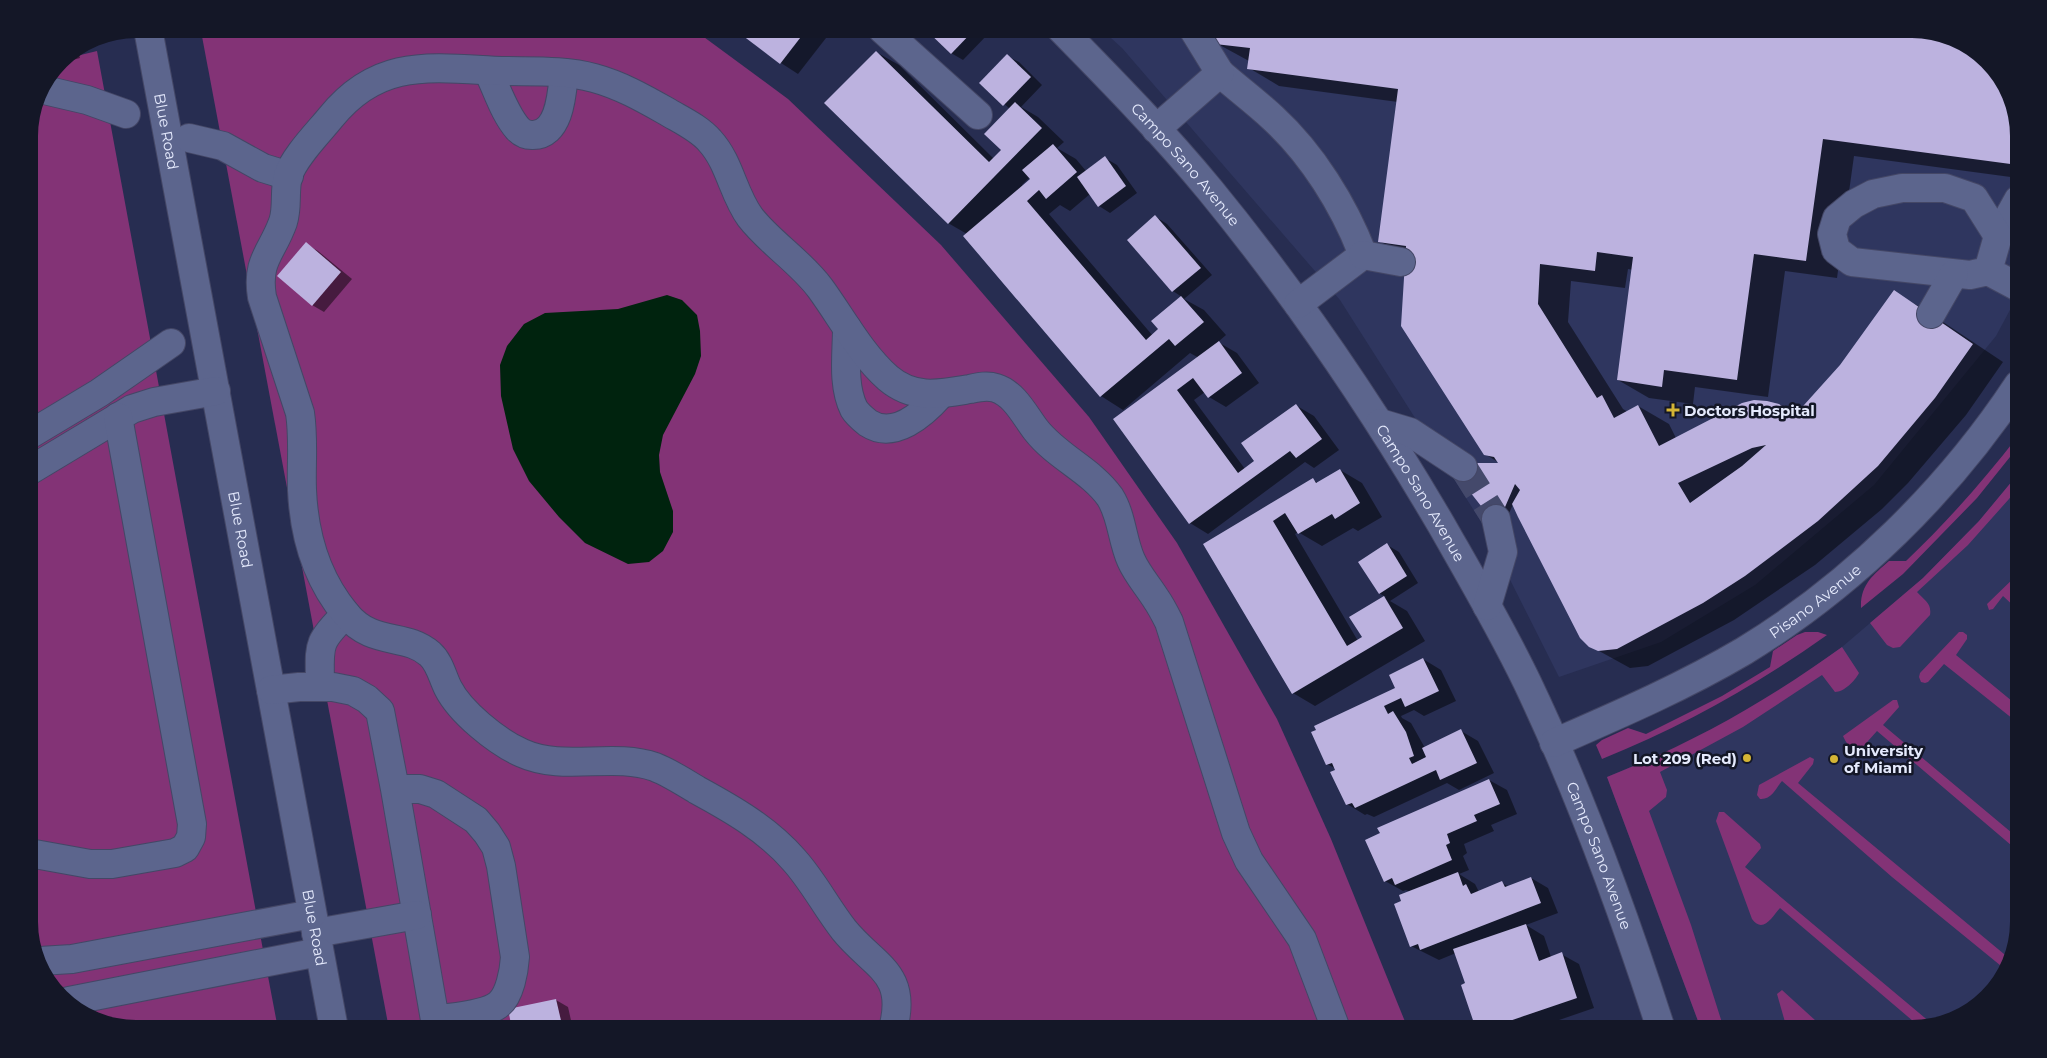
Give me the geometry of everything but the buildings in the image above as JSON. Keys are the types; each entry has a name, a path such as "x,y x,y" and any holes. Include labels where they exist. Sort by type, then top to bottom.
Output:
{"street":[{"name":"Blue Road","path":"150,38 332,1020"},
{"path":"892,38 978,115"},
{"name":"Campo Sano Avenue","path":"1070,38 1156,129 1208,188 1298,304 1380,423 1434,512 1528,684 1554,743 1596,843 1658,1020"},
{"path":"1199,38 1220,73 1273,117 1296,142 1324,181 1352,226 1363,255"},
{"path":"895,1020 896,996 892,981 882,968 849,936 794,859 752,821 653,767 619,761 542,760 523,754 507,745 472,718 448,688 441,670 432,655 419,646 368,632 346,614 317,568 308,542 304,516 303,432 300,413 262,297 259,279 264,260 282,223 288,176 296,161 337,110 371,83 389,74 427,67 564,73 595,78 624,89 695,128 709,138 726,166 743,207 768,236 806,271 847,328 876,365 890,379 916,392 940,395 991,386 1003,390 1014,399 1038,433 1055,450 1099,484 1111,499 1131,561 1158,601 1169,622 1236,833 1249,861 1302,939 1333,1020"},
{"path":"488,71 505,107 520,131 528,135 539,136 548,129 556,115 562,93 564,73"},
{"path":"1156,129 1220,73"},
{"path":"49,91 87,100 126,114"},
{"path":"190,138 223,146 263,168 288,176"},
{"path":"1998,236 1974,198 1945,188 1902,188 1873,194 1854,204 1837,218 1832,234 1836,250 1852,262 1954,274 1970,275 1988,271 2009,282"},
{"path":"1988,271 1998,236 2009,216"},
{"path":"1298,304 1363,255 1401,262"},
{"path":"1931,314 1954,274"},
{"path":"847,328 847,376 850,395 855,410 865,421 876,428 889,429 902,425 928,409 940,395"},
{"path":"38,430 99,393 171,343"},
{"path":"38,466 132,409 154,402 216,391"},
{"name":"Pisano Avenue","path":"1554,743 1646,702 1713,668 1757,642 1823,595 1871,554 1918,509 1966,456 2009,397"},
{"path":"38,855 90,864 112,864 175,853 185,848 191,837 192,824 118,417"},
{"path":"1380,423 1410,432 1463,467"},
{"path":"1487,606 1503,552 1496,520"},
{"path":"320,687 320,646 328,631 346,614"},
{"path":"271,690 320,687 353,691 368,698 380,711 435,1020 487,1010 499,1004 514,972 514,957 501,866 496,847 476,820 436,794 420,789 395,788"},
{"path":"46,960 72,958 173,940 316,933 416,915"},
{"path":"76,1000 221,970 316,933"},
{"path":"173,940 192,945 208,956 221,970"}],"shaded area":[{"path":"202,38 705,38 788,99 941,245 1089,417 1177,543 1277,719 1331,839 1404,1020 387,1020"},
{"name":"Doctors Hospital","path":"1111,38 1924,38 1937,41 1966,54 1985,71 1999,92 2008,117 2009,311 1996,336 1874,485 1755,585 1661,642 1559,677 1480,520 1340,300 1122,48"},
{"path":"97,51 276,1020 123,1020 110,1017 81,1004 62,987 48,966 39,941 38,123 43,104 54,81 79,55"},
{"path":"667,295 682,300 697,315 701,356 695,374 663,435 659,455 660,472 673,511 673,532 663,551 649,562 628,564 585,543 559,517 529,481 513,449 501,396 500,365 507,346 524,324 545,313 618,309"},
{"path":"2009,447 2009,458 1977,498 1903,574 1861,608 1865,587 1873,576 1889,561 1906,561 1992,469"},
{"name":"University of Miami","path":"2009,484 2010,922 2008,941 2004,954 1993,977 1966,1004 1943,1015 1924,1020 1698,1020 1607,777 1709,732 1787,686 1842,647 1923,578 1979,521"},
{"path":"2009,484 2009,498 1968,545 1917,592 1929,605 1930,615 1900,647 1893,648 1887,645 1870,623 1923,578 1979,521"},
{"path":"2010,582 2010,602 2003,596 1993,609 1989,610 1987,604"},
{"path":"1805,632 1818,632 1827,635 1800,654 1718,704 1662,733 1602,759 1596,745 1602,740 1628,728 1646,734 1722,696 1770,667 1773,651 1797,635"},
{"path":"1959,632 1963,632 1967,635 1967,639 1956,655 2010,699 2010,716 1944,664 1928,682 1921,682 1920,673"},
{"path":"1842,647 1859,673 1852,683 1838,692 1835,692 1822,675 1743,727 1660,772 1667,790 1666,797 1649,811 1691,925 1721,1020 1698,1020 1607,777 1669,750 1729,720 1814,667"},
{"path":"1893,700 1897,700 1899,707 1883,725 2010,831 2010,844 1877,731 1859,751 1851,748 1843,736"},
{"path":"1810,757 1814,759 1813,764 1798,783 2004,954 2000,965 1892,877 1782,781 1771,796 1764,799 1760,799 1757,795 1759,785"},
{"path":"1719,812 1724,812 1760,844 1761,848 1745,867 1927,1019 1912,1020 1780,908 1767,923 1760,925 1756,923 1752,919 1716,821"},
{"path":"1782,990 1815,1020 1784,1020 1777,994"}],"tunnel":[{"path":"1463,467 1496,519"}],"place":[{"name":"Doctors Hospital","path":"1673,410"},
{"name":"Lot 209 (Red)","path":"1747,758"},
{"name":"University of Miami","path":"1834,759"}]}
